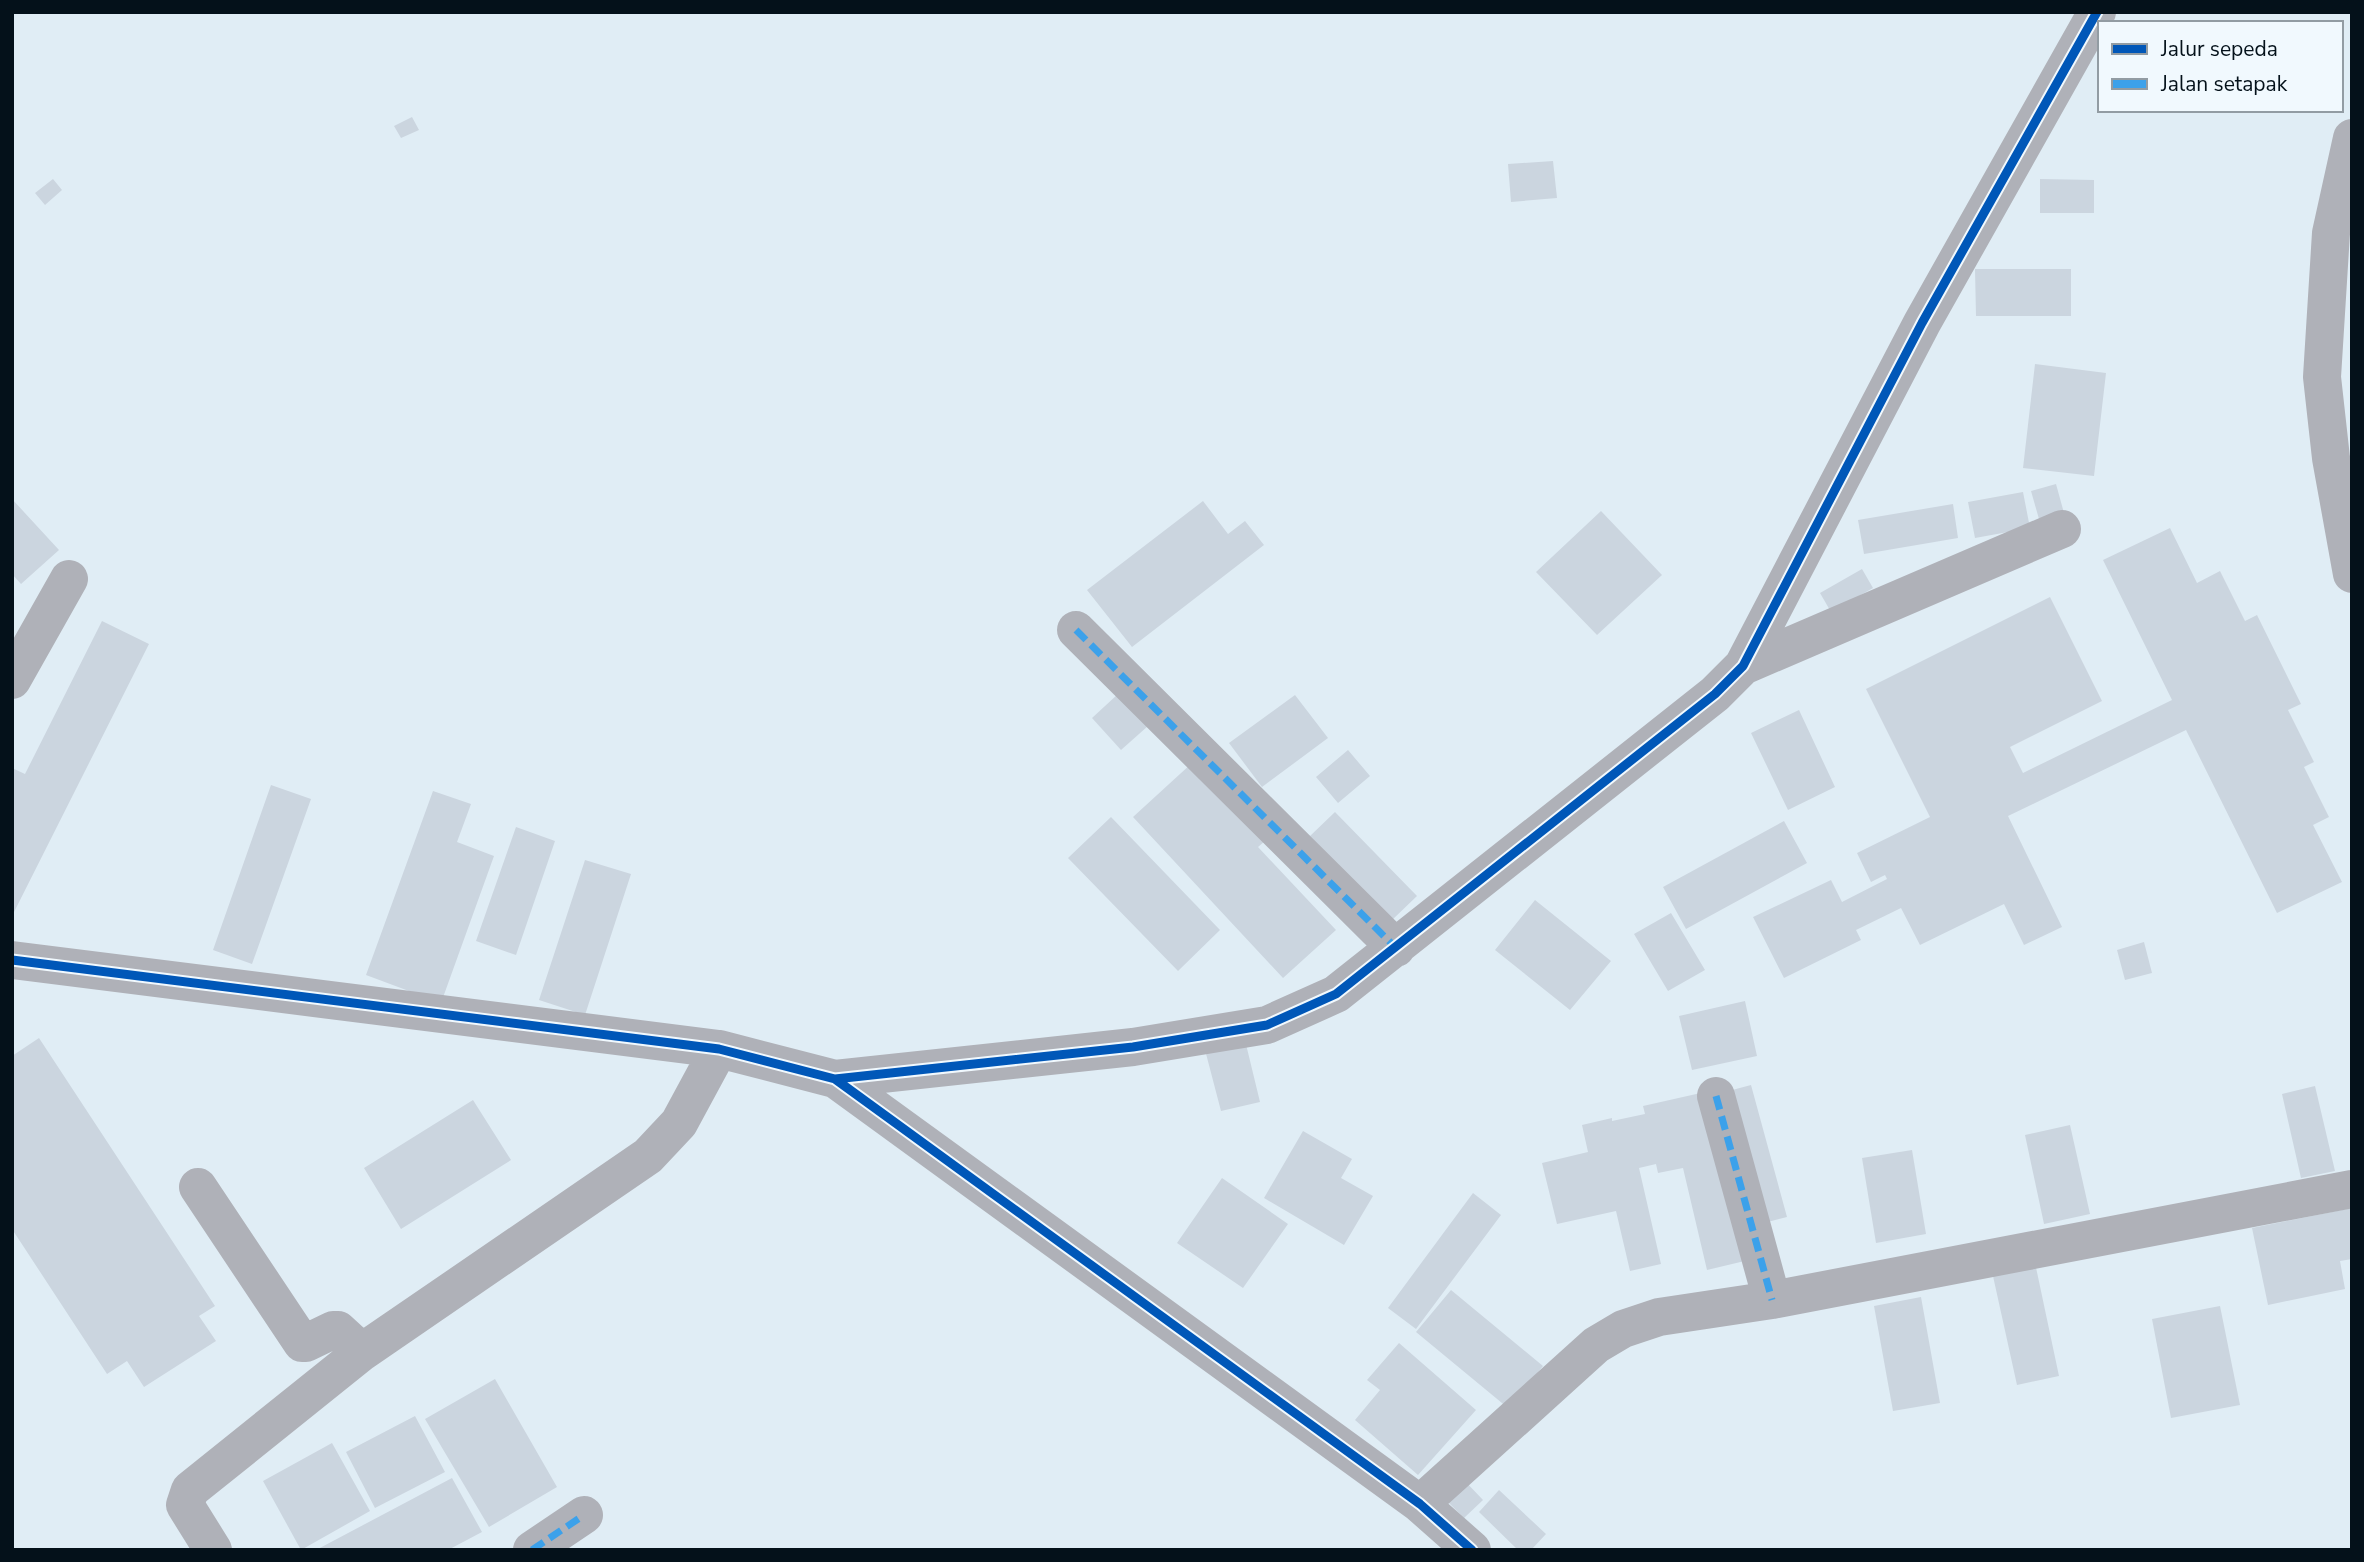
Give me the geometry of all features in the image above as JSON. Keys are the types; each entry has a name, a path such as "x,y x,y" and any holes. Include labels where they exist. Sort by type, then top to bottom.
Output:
{"street":[{"path":"12,960 719,1049 835,1079 1133,1046 1267,1025 1336,994 1715,694 1743,666 1922,323 2098,12"},
{"path":"2352,138 2331,233 2322,377 2331,458 2352,574"},
{"path":"1743,666 2063,529"},
{"path":"17,658 69,579"},
{"path":"1076,630 1396,948"},
{"path":"213,1550 185,1505 190,1490 362,1352 648,1156 679,1123 719,1049"},
{"path":"835,1079 1420,1504 1472,1550"},
{"path":"1716,1096 1772,1300"},
{"path":"198,1187 302,1343 338,1330 362,1352"},
{"path":"1420,1504 1596,1345 1623,1329 1659,1317 1772,1300 2352,1188"},
{"path":"531,1550 584,1515"}],"building":[{"path":"412,117 419,130 401,138 394,126"},
{"path":"1553,161 1557,198 1511,202 1508,164"},
{"path":"53,179 62,190 45,205 35,193"},
{"path":"2040,179 2094,180 2094,213 2040,213"},
{"path":"1975,269 2071,269 2071,316 1976,316"},
{"path":"2035,364 2106,373 2094,476 2023,468"},
{"path":"2056,484 2064,513 2039,519 2031,491"},
{"path":"2023,492 2030,528 1975,538 1968,502"},
{"path":"12,499 59,550 21,584 12,574"},
{"path":"1203,501 1228,534 1245,521 1264,545 1132,647 1087,590"},
{"path":"1953,504 1958,538 1864,554 1858,520"},
{"path":"1601,511 1662,575 1597,635 1536,572"},
{"path":"2170,528 2197,583 2220,571 2245,621 2257,615 2301,704 2288,710 2314,762 2304,767 2329,817 2313,825 2342,882 2277,913 2186,730 2008,816 2062,927 2024,945 2004,904 1920,945 1901,908 1856,930 1861,940 1784,978 1753,917 1831,880 1842,902 1887,879 1885,875 1871,882 1857,853 1930,817 1866,689 2050,597 2102,701 2010,747 2023,773 2172,700 2103,560"},
{"path":"1862,569 1873,588 1831,612 1820,593"},
{"path":"102,621 149,644 12,916 12,768 25,774"},
{"path":"1118,694 1148,726 1121,750 1092,718"},
{"path":"1295,695 1328,738 1262,787 1229,743"},
{"path":"1799,710 1835,787 1788,810 1751,733"},
{"path":"1348,750 1370,776 1338,803 1316,777"},
{"path":"1192,763 1265,841 1258,847 1336,930 1283,978 1133,817"},
{"path":"271,785 311,799 252,964 213,950"},
{"path":"433,791 471,804 457,842 494,856 441,1003 366,975"},
{"path":"1335,812 1417,896 1391,921 1310,836"},
{"path":"1111,817 1220,930 1178,971 1068,858"},
{"path":"1784,821 1807,863 1686,929 1663,887"},
{"path":"516,827 555,841 516,955 476,941"},
{"path":"585,860 631,874 585,1015 539,1000"},
{"path":"1535,900 1611,961 1570,1010 1495,950"},
{"path":"1671,913 1705,970 1668,991 1634,934"},
{"path":"2144,942 2152,973 2125,980 2117,950"},
{"path":"1745,1001 1757,1056 1692,1070 1679,1016"},
{"path":"1244,1036 1260,1102 1221,1111 1204,1046"},
{"path":"39,1038 215,1306 199,1316 216,1341 144,1387 127,1361 107,1374 12,1229 12,1056"},
{"path":"1751,1085 1787,1217 1756,1225 1721,1093"},
{"path":"2315,1086 2335,1171 2301,1178 2282,1094"},
{"path":"1714,1090 1753,1259 1707,1270 1683,1168 1658,1173 1656,1164 1639,1168 1661,1264 1630,1271 1616,1211 1557,1224 1542,1163 1588,1152 1582,1125 1645,1114 1643,1106"},
{"path":"473,1100 511,1160 401,1229 364,1168"},
{"path":"2070,1125 2090,1214 2044,1224 2025,1135"},
{"path":"1303,1131 1352,1159 1341,1178 1373,1196 1344,1245 1264,1198"},
{"path":"1912,1150 1926,1234 1876,1243 1862,1158"},
{"path":"1222,1178 1288,1224 1243,1288 1177,1243"},
{"path":"1473,1193 1501,1215 1416,1329 1388,1308"},
{"path":"2352,1208 2352,1259 2340,1261 2345,1289 2268,1305 2252,1228"},
{"path":"2034,1258 2059,1376 2017,1385 1991,1267"},
{"path":"1451,1290 1543,1366 1508,1408 1416,1332"},
{"path":"1921,1297 1940,1403 1893,1411 1874,1306"},
{"path":"2220,1306 2240,1405 2171,1418 2152,1319"},
{"path":"1399,1343 1476,1410 1418,1475 1355,1420 1380,1390 1367,1380"},
{"path":"495,1379 557,1487 489,1527 425,1419"},
{"path":"415,1416 445,1472 375,1508 346,1452"},
{"path":"332,1443 370,1511 301,1550 263,1481"},
{"path":"452,1478 482,1532 448,1550 316,1550"},
{"path":"1463,1479 1483,1500 1464,1518 1444,1498"},
{"path":"1499,1490 1546,1534 1531,1550 1518,1550 1479,1512"}],"marked path":[{"path":"1076,630 1396,948"},
{"path":"1716,1096 1772,1300"},
{"path":"532,1550 584,1515"}],"cycle path":[{"path":"835,1079 1133,1047 1267,1025 1336,994 1715,694 1743,666 1922,323 2097,12"},
{"path":"12,960 719,1049 835,1079 1420,1504 1472,1550"}]}
